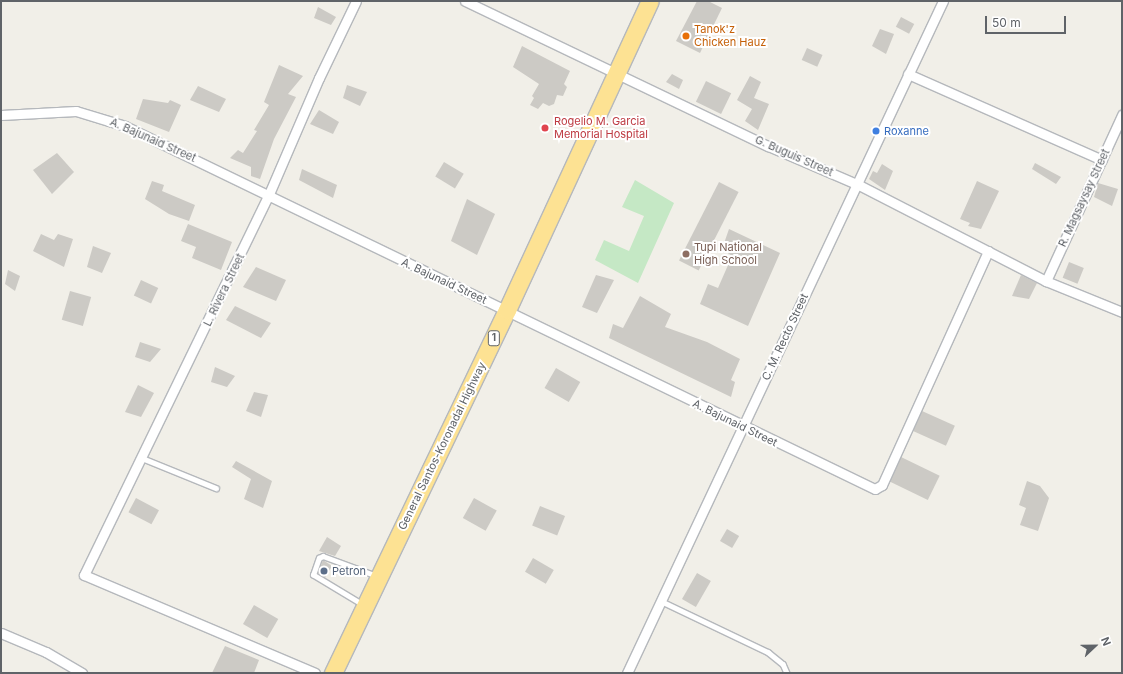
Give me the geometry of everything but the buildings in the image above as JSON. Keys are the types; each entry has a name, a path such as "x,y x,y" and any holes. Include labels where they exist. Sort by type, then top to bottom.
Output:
{"highway":[{"name":"General Santos-Koronadal Highway","path":"333,673 378,576 507,310 650,1"}],"street":[{"name":"L. Rivera Street","path":"315,673 84,575 269,194 319,78 356,1"},
{"name":"G. Buguis Street","path":"465,1 768,146 859,185 1046,281 1122,312"},
{"name":"C. M. Recto Street","path":"627,673 859,185 908,74 943,1"},
{"path":"908,74 1102,160"},
{"name":"A. Bajunaid Street","path":"1,115 60,111 93,114 149,137 269,194 390,257 507,310 873,489 878,489 882,485 988,251"},
{"name":"R. Magsaysay Street","path":"1046,281 1122,115"},
{"path":"1,633 46,652 82,673"}],"lane":[{"path":"142,458 216,488"},
{"path":"365,606 313,575 319,558 323,556 378,576"},
{"path":"661,601 768,652 783,664 787,673"}],"green space":[{"path":"635,180 674,203 638,283 595,260 604,240 629,251 644,216 622,207"}],"place":[{"name":"Tanok'z Chicken Hauz","path":"686,36"},
{"name":"Rogelio M. Garcia Memorial Hospital","path":"545,128"},
{"name":"Roxanne","path":"876,131"},
{"name":"Tupi National High School","path":"686,254"},
{"name":"Petron","path":"324,571"}]}
